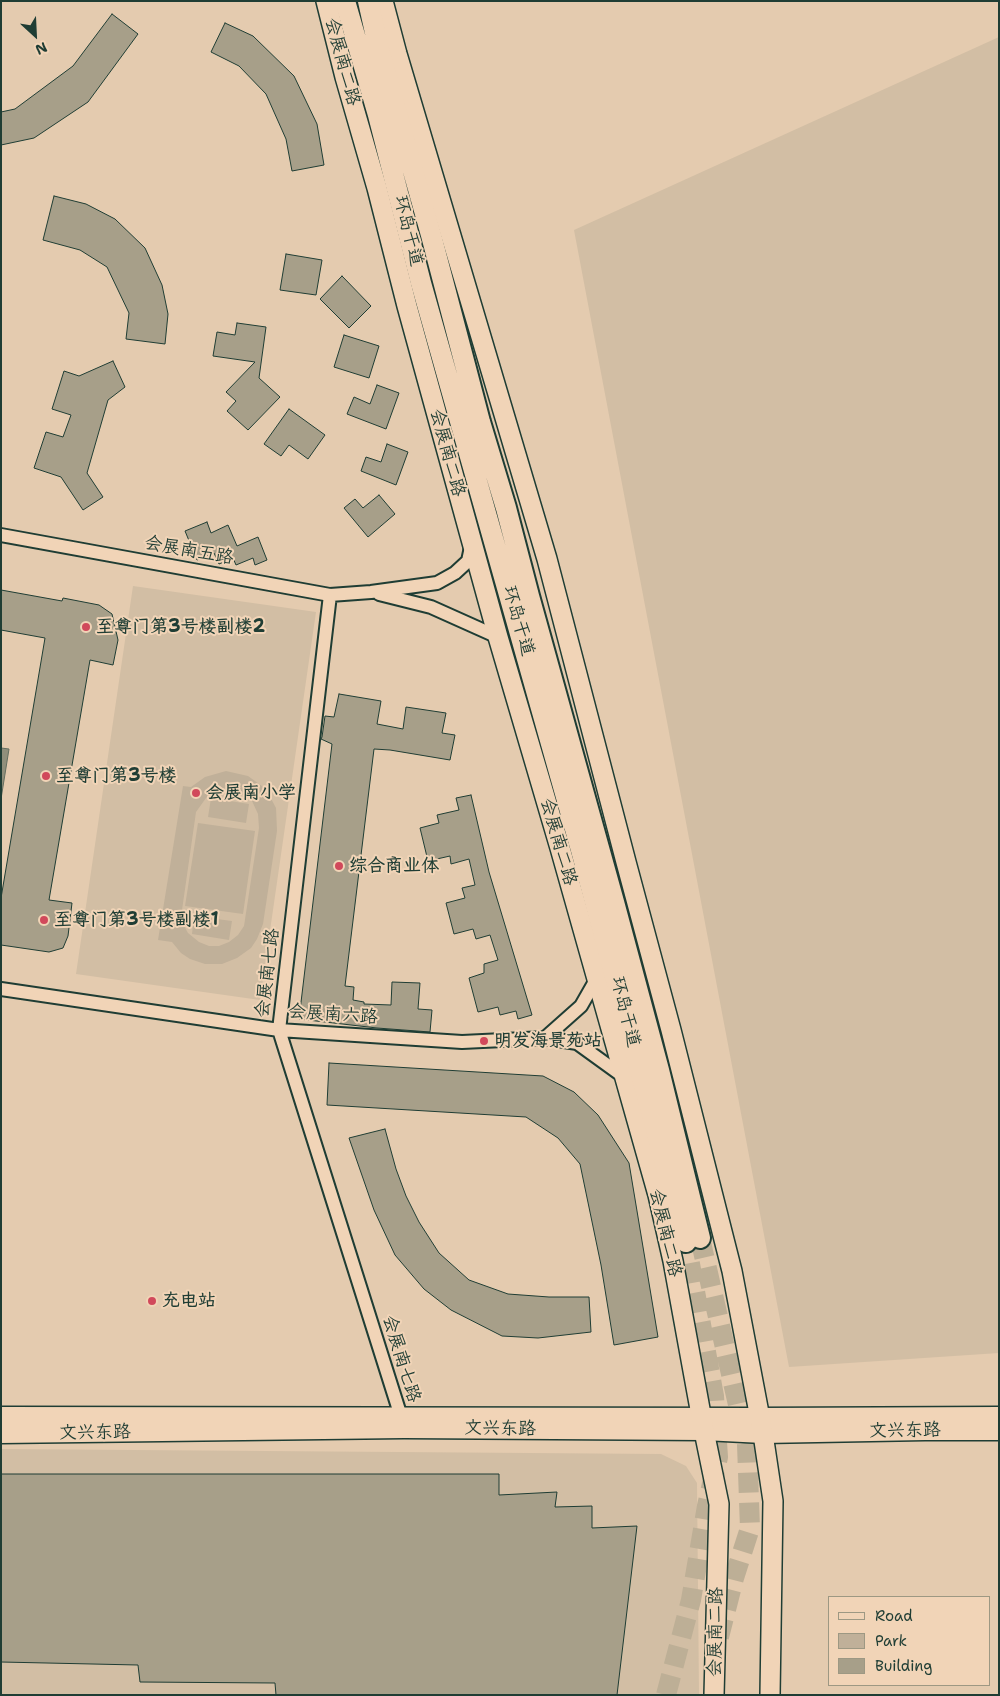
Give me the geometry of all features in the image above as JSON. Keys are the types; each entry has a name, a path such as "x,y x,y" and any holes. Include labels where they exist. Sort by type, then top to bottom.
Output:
{"highway":[{"name":"环岛干道","path":"345,1 378,115 421,283 693,1240 658,1070 614,902 506,508 480,422 431,235 378,46 368,1"}],"main road":[{"name":"会展南二路","path":"326,1 344,77 377,188 407,306 498,637 658,1195 719,1504 714,1695"},
{"path":"383,1 397,54 547,559 672,1030 732,1271 773,1501 770,1695"},
{"name":"文兴东路","path":"1,1416 703,1424 915,1431 999,1431"},
{"name":"文兴东路","path":"761,1426 999,1416"},
{"name":"文兴东路","path":"1,1434 402,1422"}],"street":[{"name":"会展南五路","path":"1,535 330,595 372,592"},
{"path":"372,592 437,583 455,574 468,561 472,542"},
{"path":"372,592 431,607 498,637"},
{"name":"会展南七路","path":"330,595 280,1030 402,1422"},
{"path":"545,1038 581,1006 597,978"},
{"name":"会展南六路","path":"1,989 280,1030 462,1042 545,1038 576,1043 624,1077"}],"shaded area":[{"path":"999,37 999,1353 789,1367 574,230"},
{"name":"会展南小学","path":"133,586 316,612 260,1000 76,974"},
{"path":"1,748 9,749 1,799"},
{"path":"1,1449 661,1454 686,1466 697,1483 699,1695 1,1695"}],"green space":[{"path":"226,771 248,776 266,789 276,808 277,831 263,924 251,948 237,958 222,964 205,964 190,959 181,953 172,942 158,940 183,786 191,787 205,777","holes":["226,790 240,793 252,801 258,814 259,828 244,926 238,935 229,942 219,946 209,946 199,942 188,933 183,924 182,910 196,812 206,798 215,792"]},
{"path":"211,798 249,804 246,823 208,817"},
{"path":"198,823 255,831 243,914 185,906"},
{"path":"194,916 232,921 229,940 192,934"}],"building":[{"path":"112,14 138,34 88,102 34,138 1,145 1,112 15,109 73,66"},
{"path":"225,23 253,36 294,76 317,124 324,165 292,171 286,139 266,94 239,66 211,52"},
{"path":"54,196 86,204 115,219 145,248 162,285 168,314 165,344 126,339 129,313 107,267 80,250 43,240"},
{"path":"286,254 322,260 316,295 280,290"},
{"path":"342,276 371,306 349,328 320,299"},
{"path":"237,323 266,327 259,378 280,397 248,430 227,411 236,401 226,392 255,362 213,356 217,332 235,335"},
{"path":"344,335 379,346 369,378 334,367"},
{"path":"113,361 125,387 108,400 87,473 103,497 83,510 61,477 34,468 46,432 63,437 71,415 52,409 64,371 79,376"},
{"path":"377,385 399,393 386,429 347,414 354,397 370,404"},
{"path":"289,409 325,435 308,459 289,445 281,456 264,444"},
{"path":"387,444 408,452 396,485 361,471 366,457 381,462"},
{"path":"379,495 395,514 368,537 344,508 355,499 363,508"},
{"path":"207,522 211,533 228,525 237,546 258,537 267,560 255,565 253,558 236,565 233,558 219,564 214,553 197,560 185,531"},
{"path":"1,590 62,601 63,598 99,605 112,614 118,640 113,665 90,660 49,900 72,903 68,936 63,948 49,952 1,945 1,898 45,638 1,630"},
{"path":"339,694 381,701 377,724 403,729 406,707 446,713 442,733 455,735 450,760 374,749 345,986 354,987 353,1000 364,1002 364,1004 391,1005 392,982 420,983 418,1009 432,1010 430,1032 299,1019 332,744 321,739 325,716 334,717"},
{"path":"471,795 489,872 532,1015 518,1019 516,1011 500,1015 498,1007 478,1012 469,978 484,973 484,964 498,960 490,935 476,939 473,929 454,934 446,903 465,898 462,888 475,885 469,859 451,864 450,856 428,861 420,828 439,823 437,815 459,810 456,798"},
{"path":"329,1063 543,1076 574,1092 598,1115 629,1163 658,1337 614,1345 601,1265 580,1164 558,1138 526,1117 327,1105"},
{"path":"385,1129 406,1196 419,1222 439,1253 469,1280 508,1294 589,1297 591,1332 538,1338 502,1336 451,1310 424,1289 395,1255 374,1210 349,1138"},
{"path":"1,1474 499,1474 499,1495 557,1492 555,1507 592,1506 592,1528 637,1526 617,1695 276,1695 275,1683 140,1682 138,1665 1,1662"}],"tunnel":[{"path":"700,1238 747,1444 750,1528 734,1578 719,1637"},
{"path":"666,1695 691,1600 707,1506 718,1457 714,1396 686,1242"}],"place":[{"name":"至尊门第3号楼副楼2","path":"86,627"},
{"name":"至尊门第3号楼","path":"46,776"},
{"name":"会展南小学","path":"196,793"},
{"name":"综合商业体","path":"339,866"},
{"name":"至尊门第3号楼副楼1","path":"44,920"},
{"name":"明发海景苑站","path":"484,1041"},
{"name":"充电站","path":"152,1301"}]}
